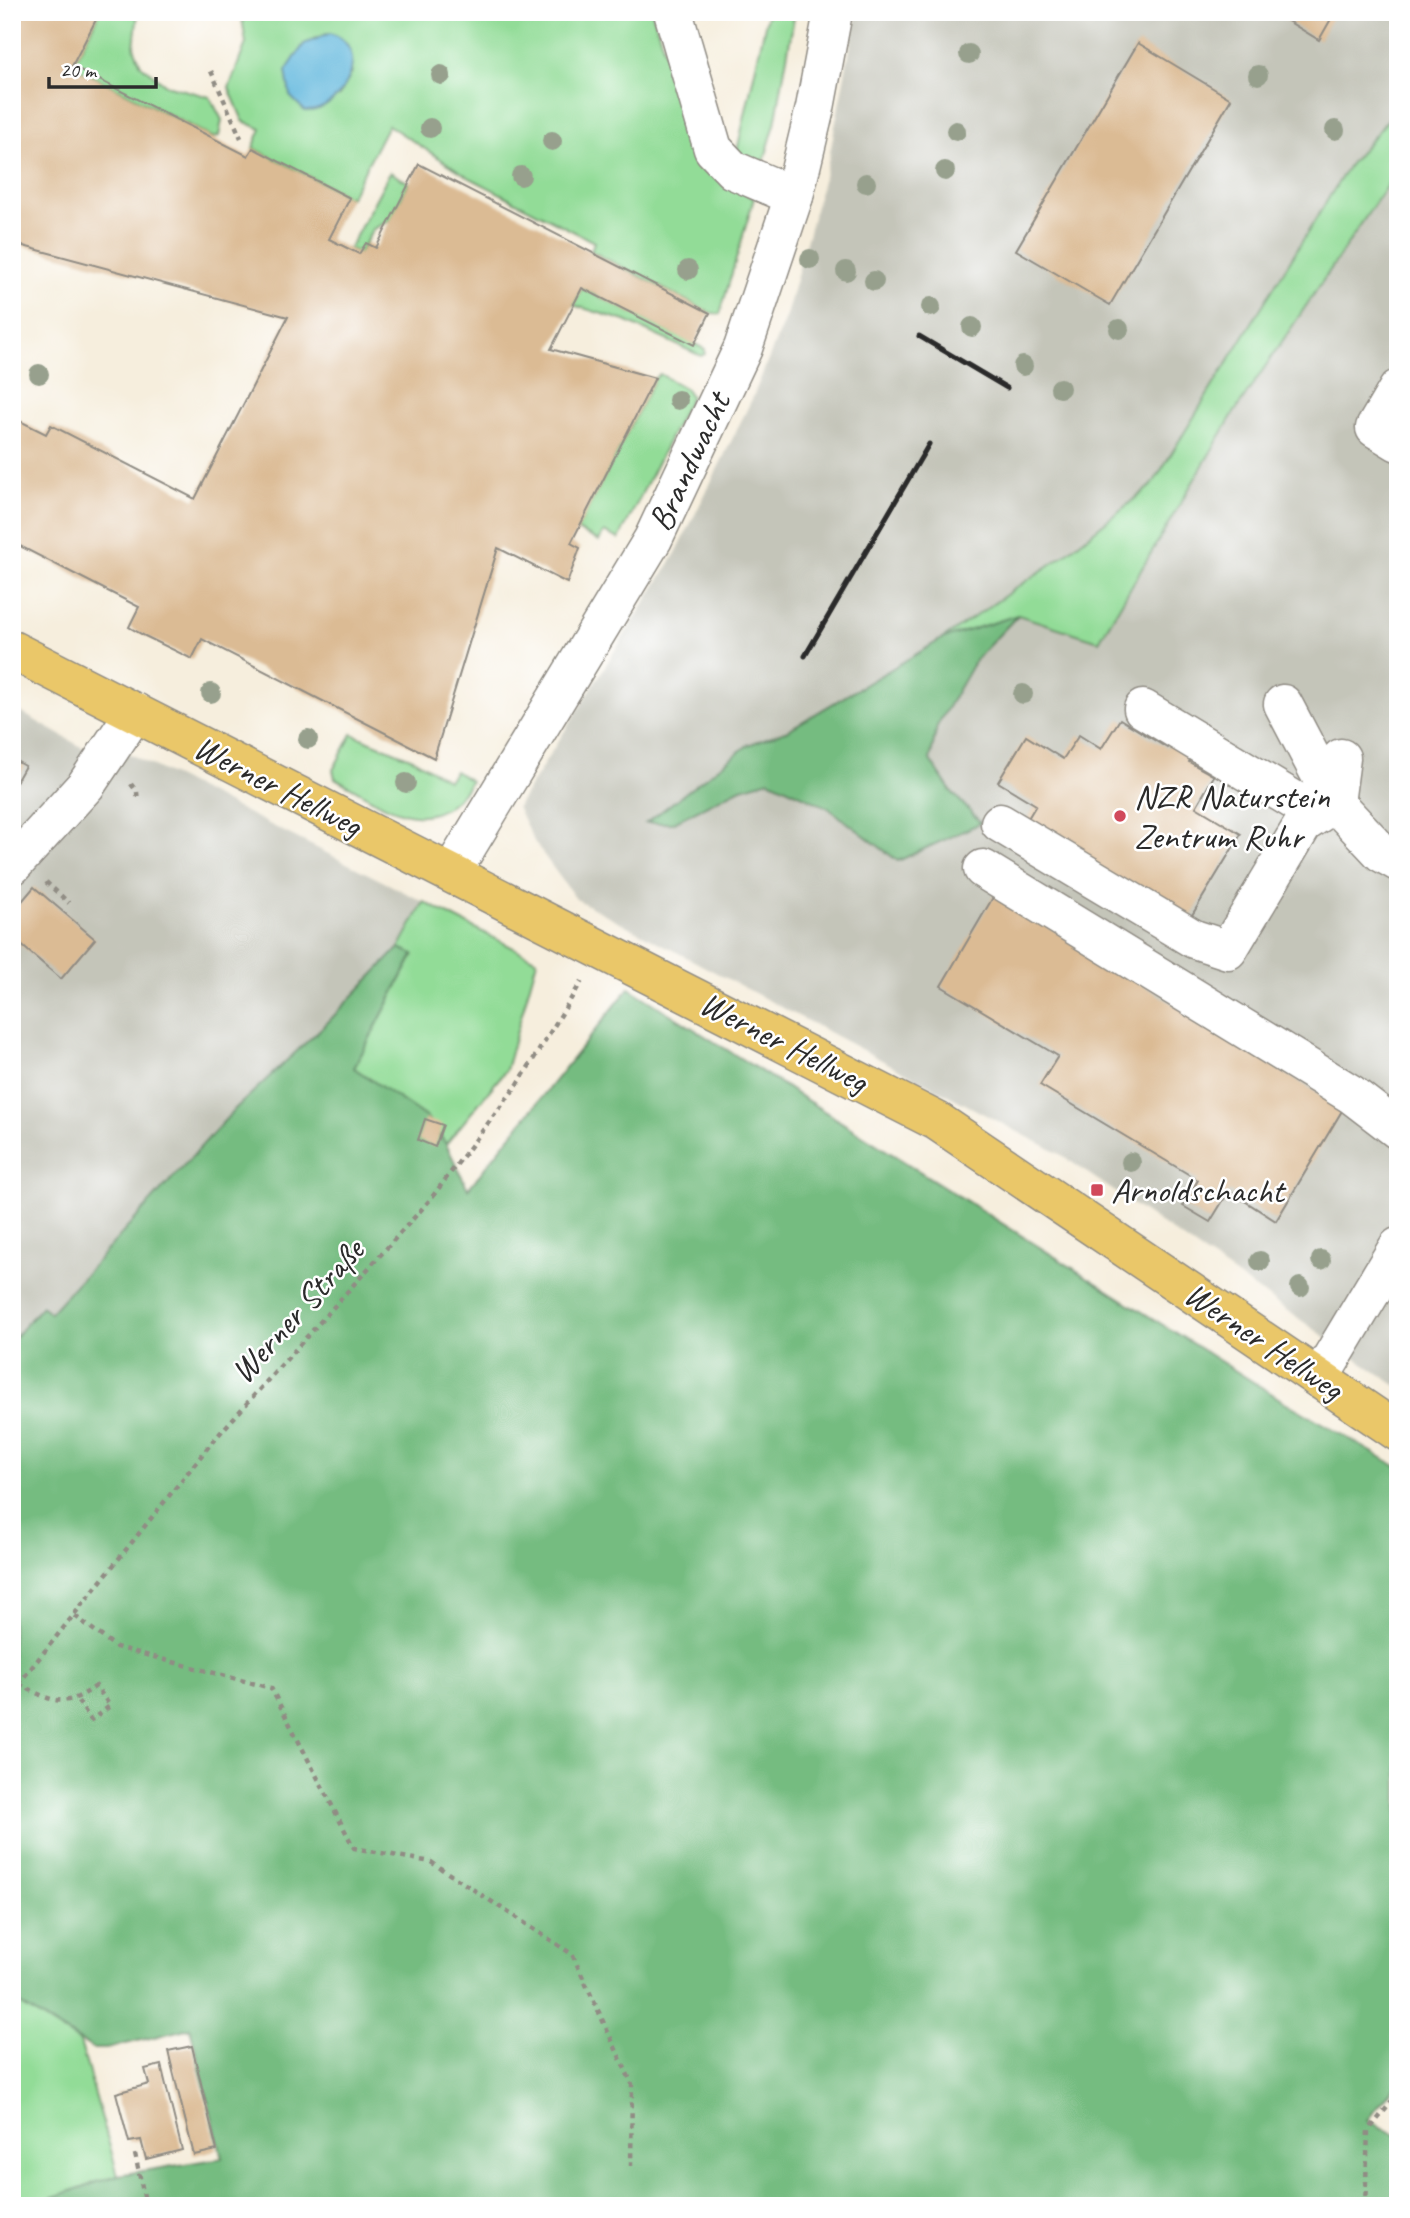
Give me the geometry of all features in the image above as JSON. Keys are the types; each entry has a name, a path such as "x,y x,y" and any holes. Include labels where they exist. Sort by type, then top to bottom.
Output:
{"main road":[{"name":"Werner Hellweg","path":"12,650 937,1121 1398,1432"}],"street":[{"path":"673,12 712,149 733,170 794,196"},
{"name":"Brandwacht","path":"451,873 653,539 743,348 794,196 815,108 833,12"},
{"path":"1398,389 1375,428 1398,442"},
{"path":"1283,704 1335,803 1382,853 1398,862"},
{"path":"1143,709 1297,802 1335,803"},
{"path":"12,866 86,785 135,712"},
{"path":"1000,823 1194,939 1228,950 1304,823 1335,803 1341,758"},
{"path":"983,869 1351,1094 1398,1130"},
{"path":"1319,1379 1398,1247"}],"path":[{"path":"211,71 241,138"},
{"name":"Werner Straße","path":"12,1692 213,1441 429,1201 518,1084 600,950"},
{"path":"75,1616 116,1647 271,1688 354,1847 431,1862 572,1954 632,2084 631,2166"},
{"path":"19,1684 50,1699 77,1700 96,1686 110,1706 91,1720 77,1700"},
{"path":"1365,2206 1367,2131 1398,2094"},
{"path":"135,2154 146,2206"}],"shaded area":[{"path":"857,12 1398,12 1398,1387 1060,1154 576,899 535,843 517,807 676,553 753,397 786,316 829,158"},
{"path":"12,707 85,749 96,737 424,902 399,948 328,1022 236,1108 50,1314 41,1306 12,1340"}],"green space":[{"path":"100,12 138,12 134,47 141,65 166,85 210,97 222,120 219,136 214,138 72,66"},
{"path":"241,12 652,12 697,153 710,174 754,198 720,314 710,313 591,251 594,242 470,178 388,125 350,198 253,148 261,129 243,121 229,88 246,43","holes":["330,33 352,72 339,96 313,39"]},
{"path":"768,12 795,12 775,124 762,168 736,155"},
{"path":"1398,108 1398,169 1232,416 1099,641 1018,615 942,639 1060,558 1152,485 1349,165"},
{"path":"390,172 409,183 391,220 373,229 359,254 349,249"},
{"path":"582,288 705,349 705,354 701,356 625,321 573,305"},
{"path":"660,374 686,389 691,396 619,539 604,532 599,541 577,530 655,378"},
{"path":"1018,615 975,660 937,726 930,760 951,791 981,823 898,861 827,807 769,780 741,788 672,823 646,823 748,745 788,730 942,639"},
{"path":"352,734 413,759 448,780 455,771 471,781 455,800 439,811 423,815 406,814 389,808 335,778 333,770"},
{"path":"424,902 537,960 506,1070 446,1144 427,1118 354,1068 414,955 399,948"},
{"path":"399,948 414,954 354,1068 427,1118 446,1144 468,1189 629,988 1285,1402 1398,1467 1398,2082 1367,2120 1398,2136 1398,2206 27,2206 118,2175 222,2158 190,2028 106,2049 94,2049 12,1999 12,1340 42,1306 50,1313 236,1108 328,1022"},
{"path":"12,1999 80,2042 118,2175 27,2206 12,2206"}],"water":[{"path":"330,33 343,40 350,51 352,64 349,78 331,102 319,109 305,111 290,96 286,71 304,44"}],"building":[{"path":"12,12 100,12 72,66 248,156 253,148 350,198 329,239 359,254 366,243 376,248 419,164 710,313 694,345 582,288 551,349 655,378 571,543 580,548 567,583 498,548 434,758 202,639 192,659 145,636 129,627 139,607 12,542 12,417 46,434 51,425 195,499 288,317 12,243"},
{"path":"1273,12 1335,12 1319,40"},
{"path":"1138,43 1231,99 1110,305 1016,250"},
{"name":"NZR Naturstein Zentrum Ruhr","path":"1120,719 1167,748 1171,742 1193,756 1189,762 1214,776 1196,807 1241,834 1186,925 1024,825 1036,805 998,782 1026,736 1063,759 1079,735 1101,749"},
{"path":"12,759 25,766 12,789"},
{"path":"34,887 95,939 61,979 12,937 12,913"},
{"path":"995,894 1343,1109 1276,1221 1229,1191 1210,1222 1183,1206 1198,1180 1040,1085 1058,1056 941,986"},
{"path":"425,1119 443,1125 435,1147 418,1140"},
{"path":"192,2046 217,2150 194,2155 168,2051"},
{"path":"161,2065 182,2150 146,2159 141,2140 129,2142 116,2093 149,2084 145,2069"}],"railway":[{"path":"919,336 1007,388"},
{"path":"805,656 929,444"}],"place":[{"name":"NZR Naturstein Zentrum Ruhr","path":"1120,816"},
{"name":"Arnoldschacht","path":"1097,1190"}]}
